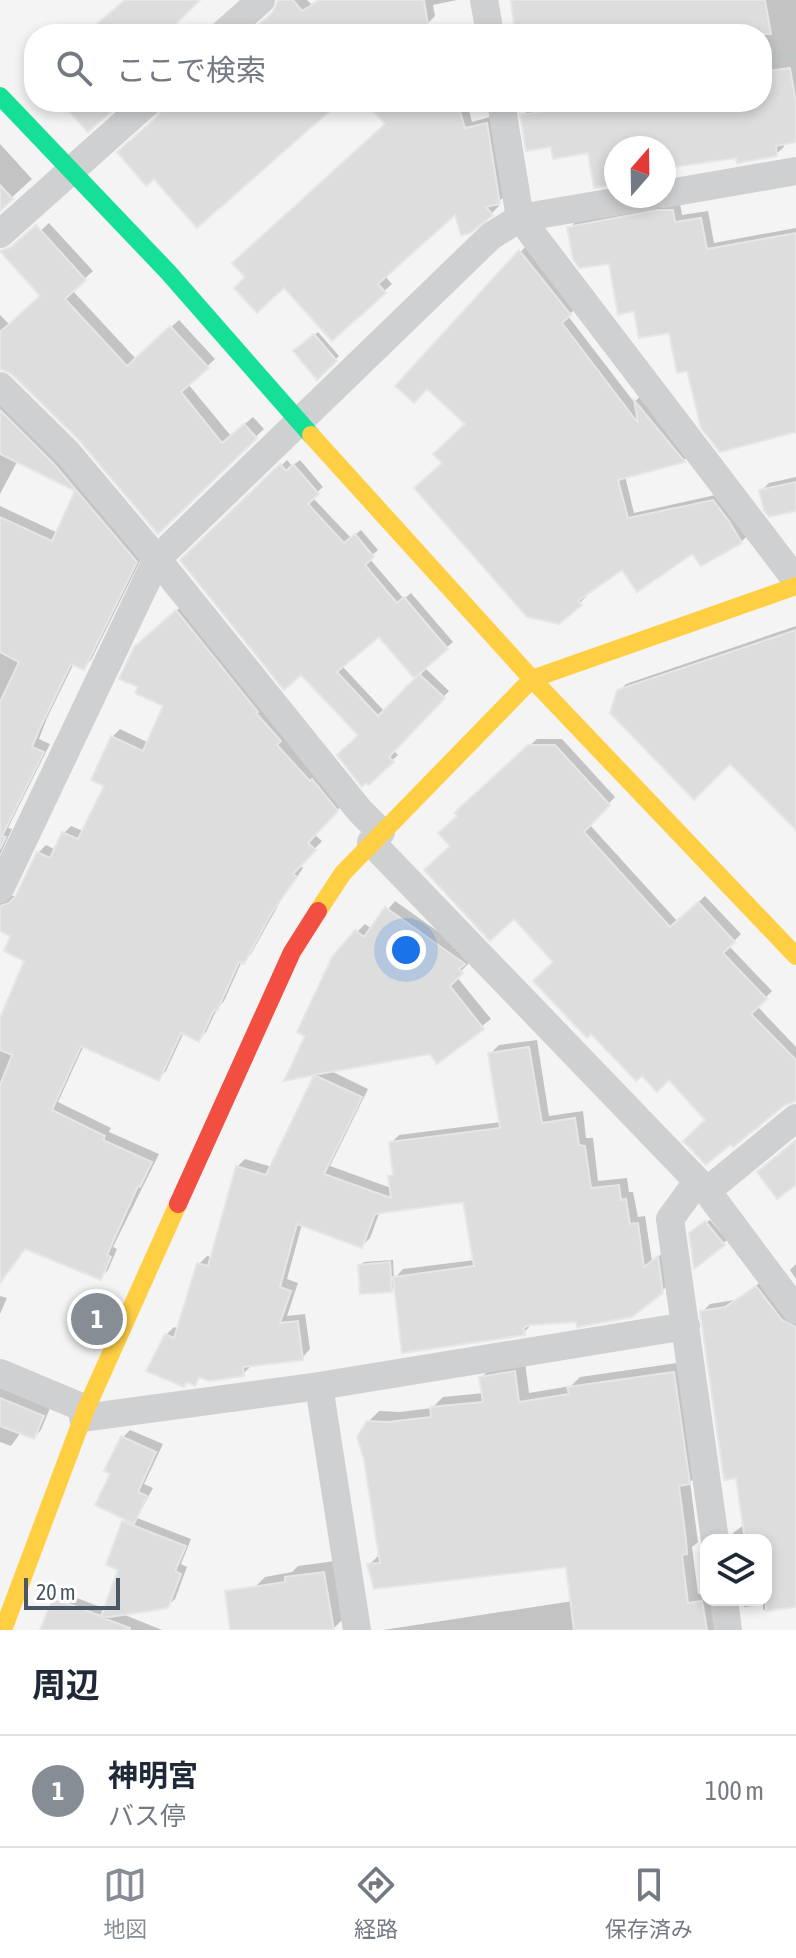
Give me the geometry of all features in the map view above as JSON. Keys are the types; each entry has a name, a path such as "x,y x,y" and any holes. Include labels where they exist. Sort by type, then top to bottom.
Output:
{"street":[{"path":"234,24 261,0"},
{"path":"484,0 488,24"},
{"path":"0,96 168,272 532,679 796,956"},
{"path":"0,234 137,112"},
{"path":"3,1630 85,1413 292,952 343,873 532,679 796,583 520,218 503,112"},
{"path":"676,192 796,171"},
{"path":"0,889 157,559 491,236 520,218 604,204"},
{"path":"0,386 67,452 157,559 360,811 376,837 702,1187 796,1310"},
{"path":"714,1534 670,1219 702,1187 796,1118"},
{"path":"0,1373 85,1413 319,1386 686,1326"},
{"path":"319,1386 357,1630"},
{"path":"725,1606 728,1630"}],"path":[{"path":"772,59 796,55"}],"building":[{"path":"125,0 200,0 176,24 97,24"},
{"path":"278,0 293,0 302,11 320,0 424,0 428,24 260,24 273,12"},
{"path":"511,0 765,0 769,24 514,24"},
{"path":"790,68 796,103 796,142 776,146 777,156 737,163 736,158 676,167 676,136 604,136 604,186 594,188 588,153 553,159 551,147 526,151 520,115 538,112 772,112 772,71"},
{"path":"69,112 111,112 88,132"},
{"path":"160,112 329,112 197,228 154,179 146,186 117,152"},
{"path":"374,112 460,112 465,128 487,123 500,204 486,207 493,215 470,233 461,235 455,215 378,284 386,293 332,341 284,288 257,313 234,288 245,277 232,263 385,124"},
{"path":"0,185 13,199 0,211"},
{"path":"673,210 675,222 701,218 707,249 796,233 796,432 720,452 701,428 687,371 677,373 669,333 639,338 634,311 618,315 609,264 579,268 573,259 567,227"},
{"path":"36,225 86,280 65,299 127,366 170,326 209,368 181,392 222,443 244,424 257,438 158,534 79,440 12,374 0,369 0,332 40,296 0,251 11,247"},
{"path":"519,250 571,315 562,323 638,423 634,400 685,462 618,480 628,518 713,500 742,543 701,566 692,554 637,592 622,570 578,601 582,605 559,624 527,617 414,488 442,463 433,454 465,424 427,389 414,403 395,386"},
{"path":"314,334 337,361 317,380 293,351"},
{"path":"0,410 54,464 137,562 84,670 71,664 40,728 32,747 44,752 2,836 6,837 0,849 0,702 19,662 0,652 0,517 52,541 75,491 0,454"},
{"path":"280,464 286,471 293,464 319,494 308,504 344,543 355,534 374,557 365,565 397,603 404,597 448,649 419,674 445,698 389,757 394,762 369,785 366,783 362,787 337,755 358,735 301,675 284,690 180,560","holes":["379,637 414,678 419,674 378,716 337,672"]},
{"path":"796,482 796,511 769,517 759,490"},
{"path":"176,610 281,741 277,745 310,781 312,779 338,811 308,843 316,850 293,874 297,877 272,912 244,964 239,962 199,1042 181,1033 159,1081 81,1046 52,1110 105,1136 103,1140 152,1162 107,1255 111,1257 101,1280 25,1249 0,1283 0,1085 12,1055 0,1050 0,1018 24,961 4,951 10,936 0,931 0,906 15,897 37,852 50,858 62,832 78,839 104,786 91,780 111,736 143,751 163,706 135,693 138,687 119,679 134,647"},
{"path":"796,630 796,830 730,764 694,800 610,713 617,690"},
{"path":"528,745 555,745 610,805 584,832 670,927 698,902 735,942 723,953 767,999 751,1014 796,1060 796,1101 785,1105 706,1165 683,1141 705,1120 669,1080 657,1092 642,1076 636,1081 591,1034 587,1038 533,981 553,962 514,919 490,941 424,870 450,846 438,833 457,816 454,813"},
{"path":"385,907 465,964 459,969 463,973 450,986 484,1029 437,1064 430,1054 284,1081 305,1036 297,1032 332,957 355,930 364,937"},
{"path":"529,1047 542,1123 575,1118 579,1145 585,1146 591,1188 619,1185 621,1200 626,1199 630,1224 638,1223 644,1267 658,1256 663,1293 632,1317 577,1327 576,1322 529,1325 524,1328 525,1335 402,1353 393,1277 474,1266 463,1202 375,1214 362,1248 297,1224 280,1287 291,1291 280,1323 298,1321 303,1360 243,1367 244,1376 210,1381 199,1377 195,1386 187,1382 184,1387 146,1371 165,1334 174,1338 197,1263 208,1266 236,1166 266,1175 314,1075 362,1097 324,1174 391,1198 388,1176 393,1175 389,1142 500,1128 488,1053"},
{"path":"796,1140 796,1185 777,1199 757,1172"},
{"path":"705,1221 725,1245 694,1269 689,1233"},
{"path":"390,1262 392,1292 360,1294 358,1265"},
{"path":"756,1286 782,1320 796,1327 796,1607 766,1611 766,1606 772,1606 772,1534 744,1534 736,1478 724,1480 700,1311 725,1307"},
{"path":"515,1371 519,1402 569,1394 567,1387 674,1372 690,1484 679,1486 686,1540 687,1554 682,1555 688,1603 700,1601 707,1630 574,1630 566,1567 374,1589 367,1564 380,1563 364,1460 357,1437 367,1421 431,1417 430,1407 483,1402 479,1377"},
{"path":"0,1398 44,1416 34,1439 0,1426"},
{"path":"121,1436 156,1452 138,1492 147,1496 134,1524 95,1505 110,1474 104,1471"},
{"path":"122,1521 186,1546 175,1571 181,1574 168,1608 103,1618 130,1630 40,1630 53,1598 101,1616 118,1570 106,1565"},
{"path":"324,1572 334,1630 230,1630 225,1591 285,1582 285,1577"}],"traffic: fast":[{"path":"0,96 168,272 311,435"}],"traffic: slow":[{"path":"311,435 532,679 796,956"},
{"path":"318,911 343,873 532,679 796,586"},
{"path":"3,1630 86,1409 178,1204"}],"traffic: jam":[{"path":"178,1204 292,952 318,911"}],"place":[{"name":"神明宮","path":"97,1319"}]}
